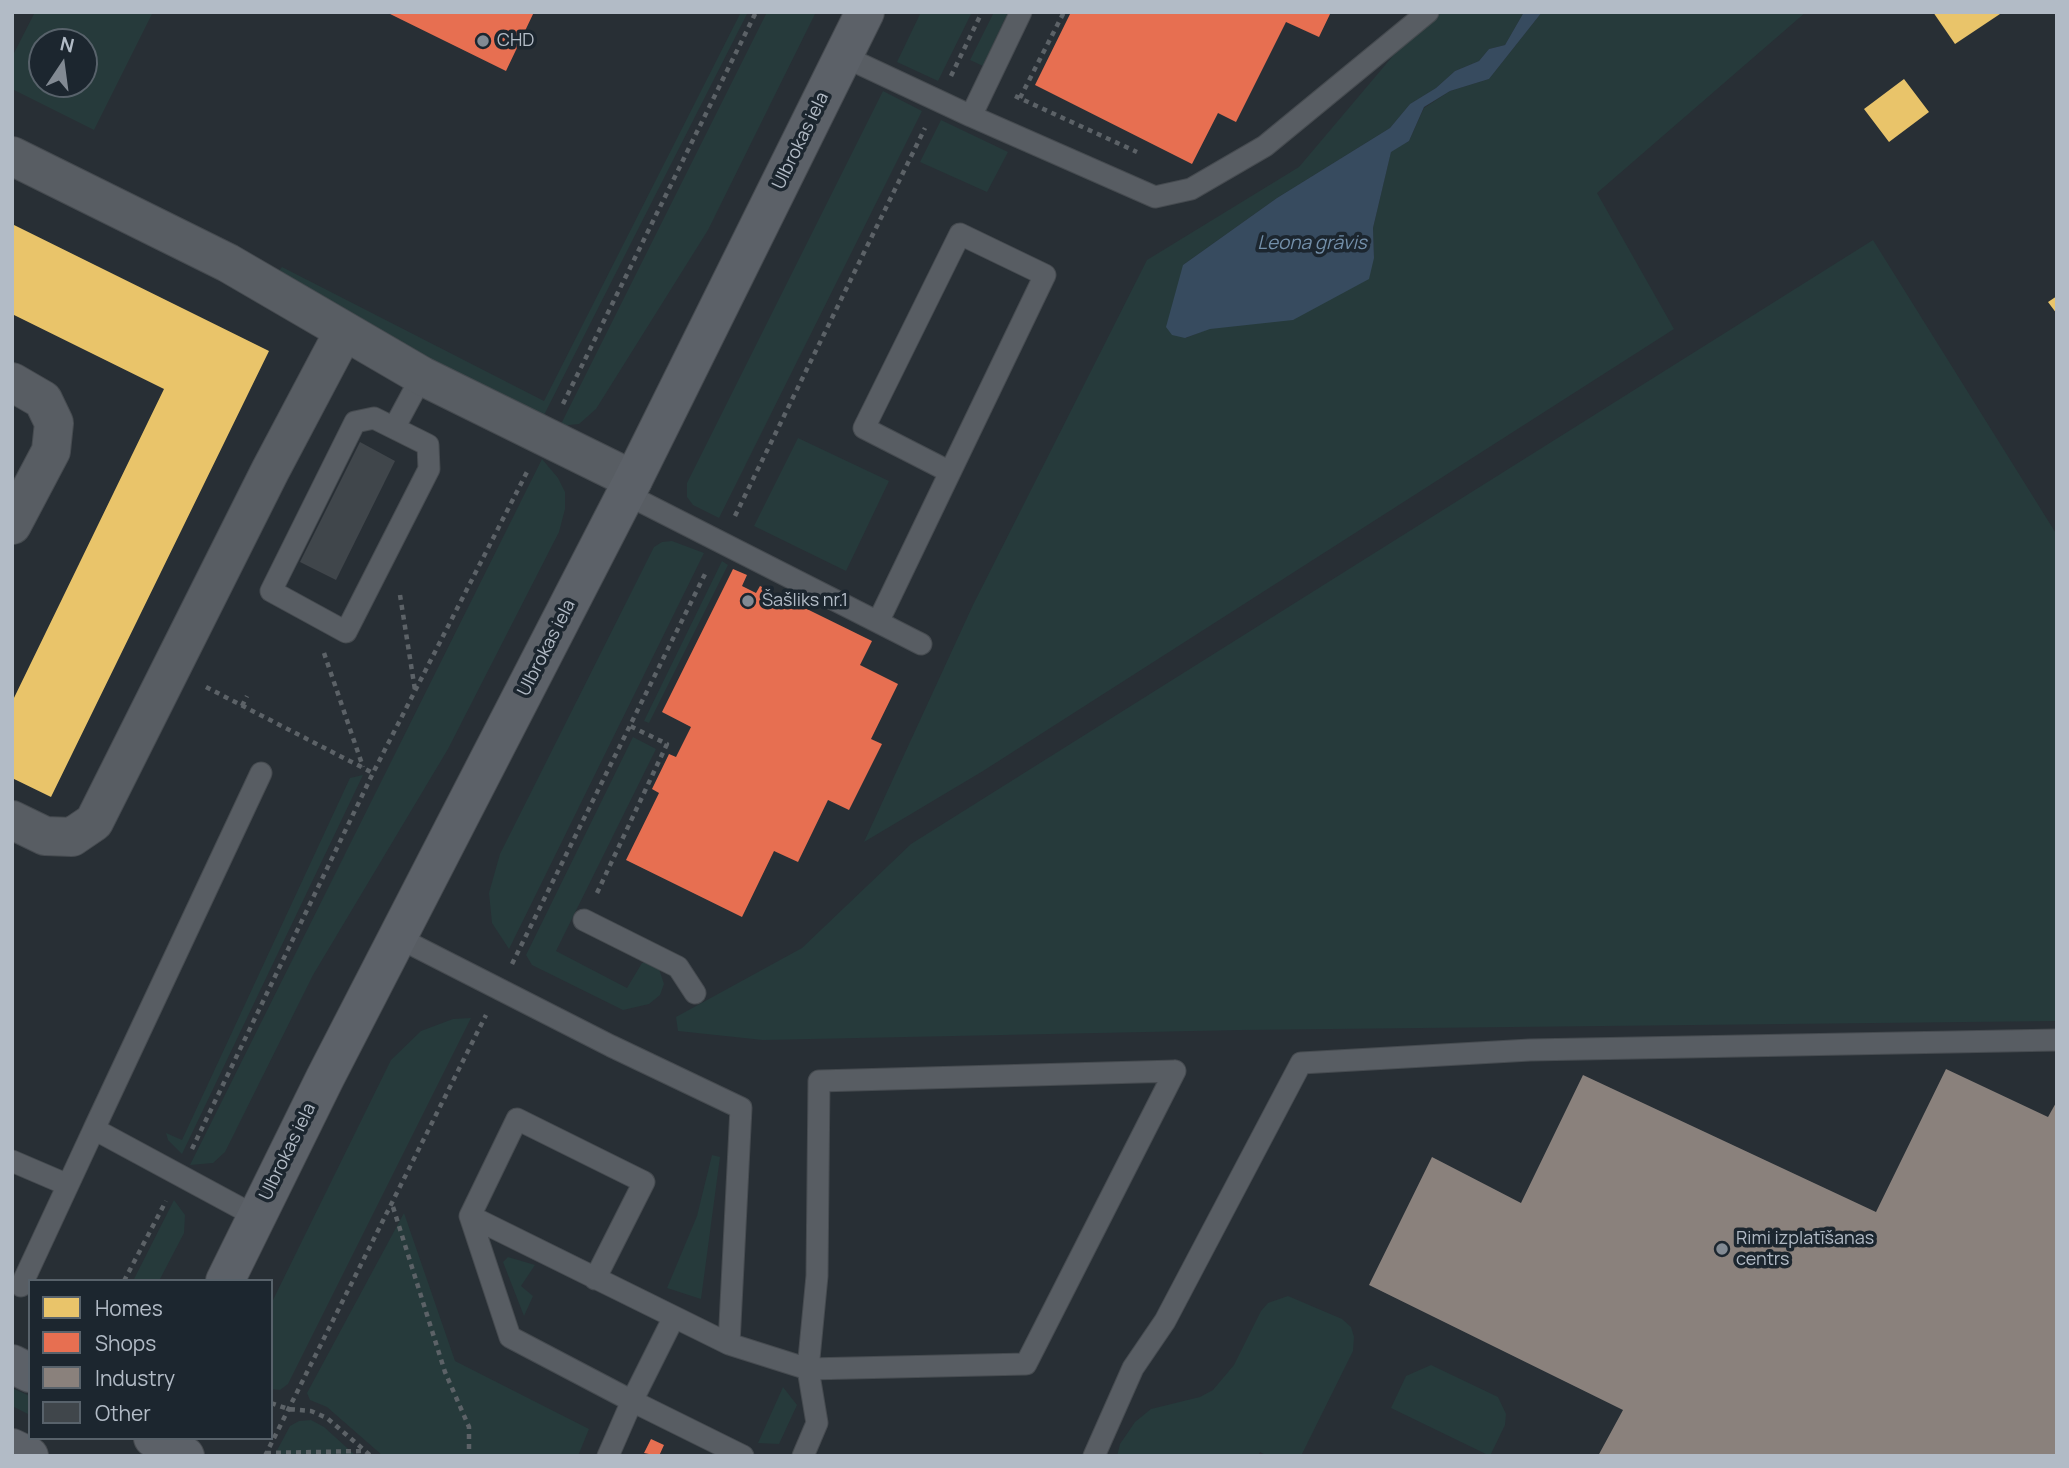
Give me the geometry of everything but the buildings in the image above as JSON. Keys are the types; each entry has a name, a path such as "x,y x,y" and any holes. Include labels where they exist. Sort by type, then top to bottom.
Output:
{"main road":[{"name":"Ulbrokas iela","path":"226,1279 397,937 630,487 865,12"},
{"path":"12,1364 28,1372"},
{"path":"141,1456 150,1440"},
{"path":"155,1440 185,1456"},
{"path":"12,1448 29,1456"}],"street":[{"path":"12,156 228,263 343,333 422,376 546,437 630,487"},
{"path":"12,820 45,836 72,837 94,822 343,333"},
{"path":"12,382 43,400 54,423 51,451 12,525"}],"lane":[{"path":"971,116 1021,12"},
{"path":"843,56 1155,197 1191,190 1265,146 1428,12"},
{"path":"878,622 1045,275 960,234 864,428 950,472"},
{"path":"394,428 422,376"},
{"path":"374,418 394,428 428,445 429,469 346,632 271,591 355,422 374,418"},
{"path":"630,487 721,543 921,643"},
{"path":"22,1286 261,773"},
{"path":"584,920 678,967 695,993"},
{"path":"397,937 741,1108 729,1343"},
{"path":"1094,1456 1133,1368 1165,1321 1301,1063 1530,1050 2057,1040"},
{"path":"470,1216 729,1343 808,1369 1026,1364 1175,1071 819,1081 817,1276 808,1369 817,1423 803,1456"},
{"path":"595,1279 644,1182 517,1119 470,1216 510,1337 743,1456"},
{"path":"94,1129 257,1216"},
{"path":"12,1161 68,1185"},
{"path":"608,1456 674,1317"}],"path":[{"path":"125,1279 180,1175 373,773 546,437 756,12"},
{"path":"366,1451 266,1455 393,1206 982,12"},
{"path":"1020,98 1064,12"},
{"path":"986,84 1147,157"},
{"path":"391,543 416,691"},
{"path":"319,617 325,662 364,769"},
{"path":"171,670 373,773"},
{"path":"242,706 247,696"},
{"path":"584,920 667,744 630,726"},
{"path":"393,1206 445,1372 469,1427 469,1456"},
{"path":"273,1404 288,1409 311,1411 327,1418 370,1456"}],"green space":[{"path":"35,12 153,12 94,130 30,98 98,98 98,28 28,28 28,97 12,89 12,57"},
{"path":"741,12 748,12 543,417 422,361 277,273 282,267 544,401"},
{"path":"767,12 816,12 708,230 596,409 579,424 560,426"},
{"path":"921,12 972,12 938,81 897,62"},
{"path":"994,12 1008,12 983,66 970,60"},
{"path":"1430,12 1524,12 1505,45 1489,49 1479,61 1455,71 1436,88 1410,104 1390,128 1277,198 1183,265 1186,338 1374,258 1373,228 1391,151 1409,141 1424,108 1450,91 1489,79 1542,12 1806,12 1597,193 1674,329 983,771 864,842 973,605 1147,260 1299,167"},
{"path":"883,91 922,111 719,518 693,505 687,497 687,483"},
{"path":"941,120 1008,152 987,192 920,162"},
{"path":"1873,240 2057,535 2057,1021 1242,1030 763,1040 678,1031 676,1017 802,948 911,844"},
{"path":"798,438 889,481 846,571 754,526"},
{"path":"542,459 558,478 565,492 565,509 559,532 448,749 313,975 225,1152 213,1163 190,1165"},
{"path":"672,541 704,553 509,949 492,923 489,893 500,854 654,547 662,542"},
{"path":"722,561 728,565 649,723 644,721"},
{"path":"633,737 656,749 556,951 627,988 642,963 651,961 658,966 664,984 660,995 649,1004 623,1010 532,965 526,955"},
{"path":"363,775 182,1154 168,1140 166,1133 182,1140 350,778"},
{"path":"471,1018 288,1384 280,1390 273,1389 273,1300 391,1060 421,1031 453,1019"},
{"path":"712,1155 720,1157 701,1299 667,1288 697,1216"},
{"path":"174,1200 185,1215 184,1233 160,1279 134,1279"},
{"path":"404,1213 455,1361 589,1429 578,1456 383,1456 327,1407 310,1400 307,1393"},
{"path":"508,1257 535,1265 521,1286 533,1296 524,1316 503,1262"},
{"path":"1288,1296 1342,1319 1351,1327 1354,1337 1353,1351 1301,1456 1267,1456 1260,1452 1258,1456 1117,1456 1120,1444 1135,1422 1151,1409 1200,1397 1213,1390 1234,1365 1261,1311 1268,1303"},
{"path":"1431,1365 1498,1397 1506,1414 1505,1425 1490,1456 1391,1408 1406,1376"},
{"path":"783,1387 797,1405 779,1444 758,1443"},
{"path":"12,1388 28,1395 28,1414 12,1406"},
{"path":"311,1420 324,1427 356,1456 274,1456 290,1426 299,1421"}],"water":[{"name":"Leona grāvis","path":"1524,12 1542,12 1489,79 1450,91 1424,107 1409,141 1391,152 1373,228 1374,258 1369,279 1293,320 1210,329 1185,338 1172,335 1166,327 1183,265 1277,198 1390,128 1410,104 1436,88 1455,71 1479,61 1489,49 1505,45"}],"place":[{"name":"CHD","path":"483,41"},
{"name":"Šašliks nr.1","path":"748,601"},
{"name":"Rimi izplatīšanas centrs","path":"1722,1249"}]}
